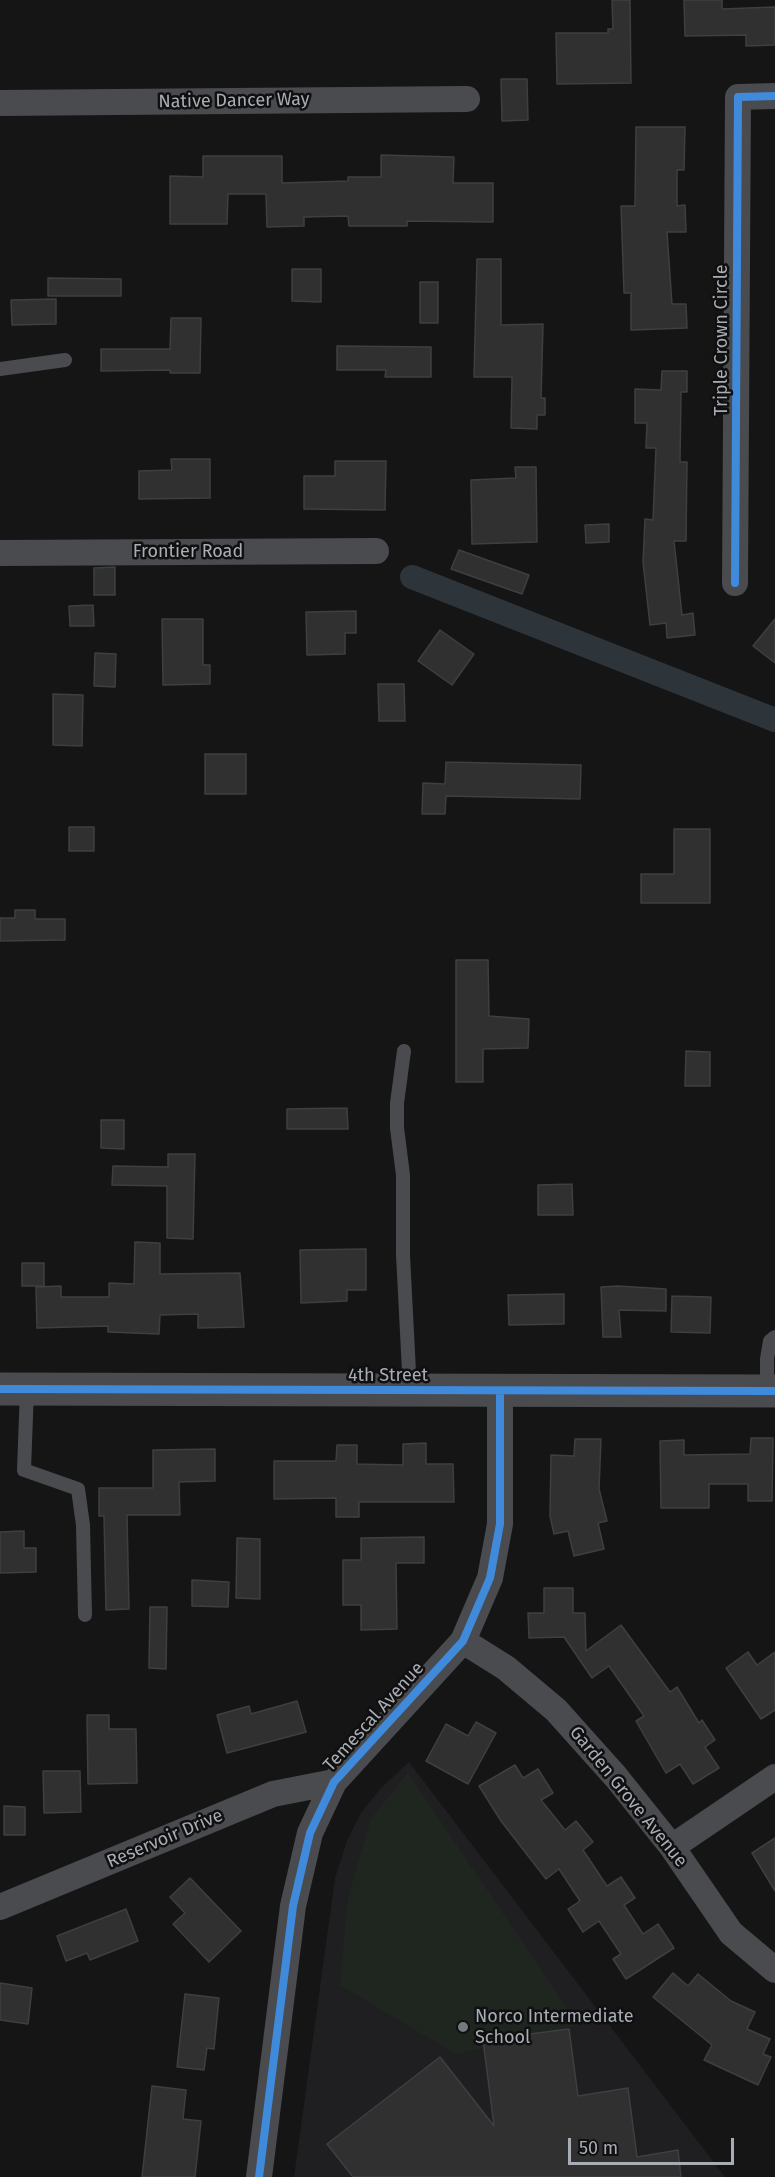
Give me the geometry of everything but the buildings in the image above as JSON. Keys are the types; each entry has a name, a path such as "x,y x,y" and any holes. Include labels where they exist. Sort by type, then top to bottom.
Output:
{"street":[{"name":"Triple Crown Circle","path":"735,583 738,97 775,96"},
{"name":"Native Dancer Way","path":"0,103 467,99"},
{"name":"Frontier Road","path":"0,554 376,551"},
{"name":"4th Street","path":"14,1389 771,1391"},
{"name":"Temescal Avenue","path":"259,2177 293,1906 310,1833 334,1782 464,1641 490,1578 500,1524 500,1392"},
{"name":"Garden Grove Avenue","path":"464,1641 506,1668 556,1710 616,1777 672,1847 731,1933 775,1970"},
{"path":"672,1847 775,1777"},
{"name":"Reservoir Drive","path":"0,1907 273,1794 334,1782"}],"lane":[{"path":"0,369 65,360"},
{"path":"404,1051 397,1103 397,1128 403,1175 403,1255 410,1391"},
{"path":"771,1391 766,1359 770,1341 775,1337"},
{"path":"14,1389 24,1470 78,1489 83,1525 86,1615"}],"shaded area":[{"name":"Norco Intermediate School","path":"409,1762 725,2177 294,2177 335,1878 347,1841 361,1813 380,1789"},
{"path":"408,1773 578,2025 456,2054 340,1985 348,1898 371,1819"}],"waterway":[{"path":"412,577 775,720"}],"cycle path":[{"path":"735,583 738,97 775,96"},
{"path":"0,1389 775,1391"},
{"path":"259,2177 293,1906 310,1833 334,1782 463,1641 490,1578 500,1524 500,1392"}],"place":[{"name":"Norco Intermediate School","path":"463,2027"}]}
